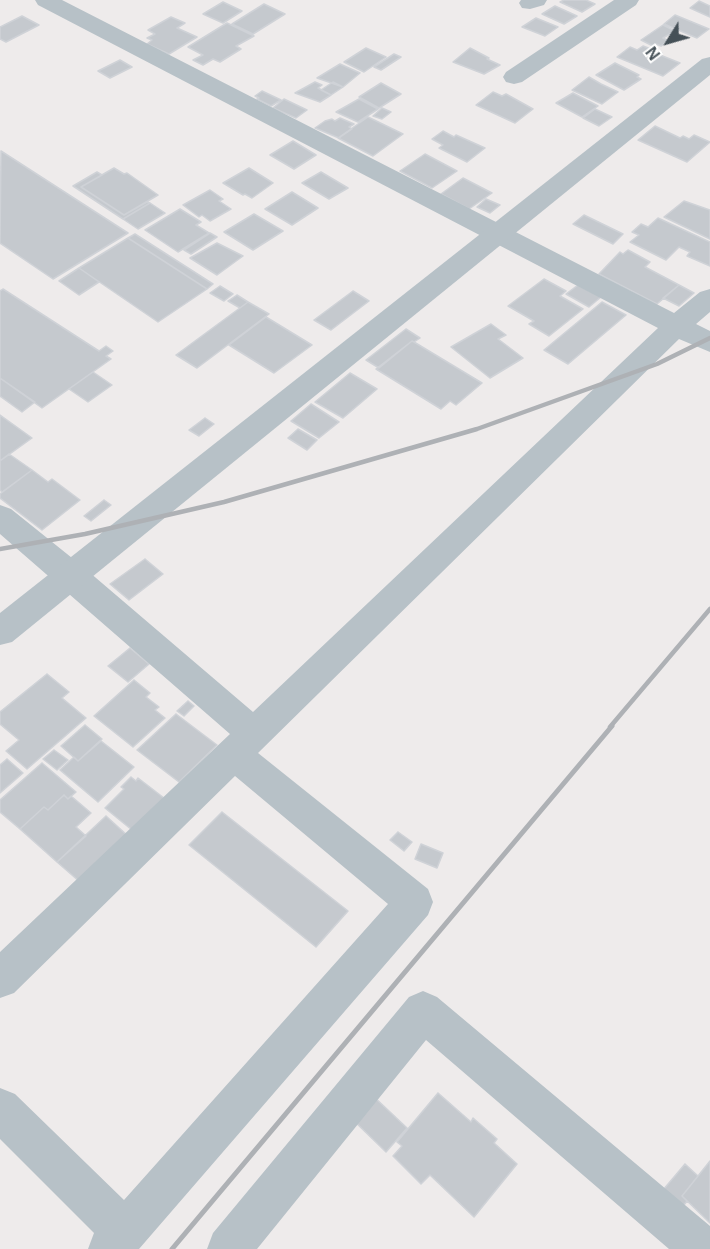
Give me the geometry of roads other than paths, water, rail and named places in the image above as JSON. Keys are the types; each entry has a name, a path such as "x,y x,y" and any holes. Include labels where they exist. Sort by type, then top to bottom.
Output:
{"street":[{"path":"46,0 710,344"},
{"path":"514,77 628,0"},
{"path":"0,632 710,64"},
{"path":"0,979 676,326 710,298"},
{"path":"0,1109 117,1241 414,902 243,743 71,575 4,526"},
{"path":"233,1247 423,1011 703,1249"}],"railway":[{"path":"0,549 85,534 224,502 477,429 657,364 710,338"},
{"path":"610,727 710,609"},
{"path":"172,1249 612,726"}]}
